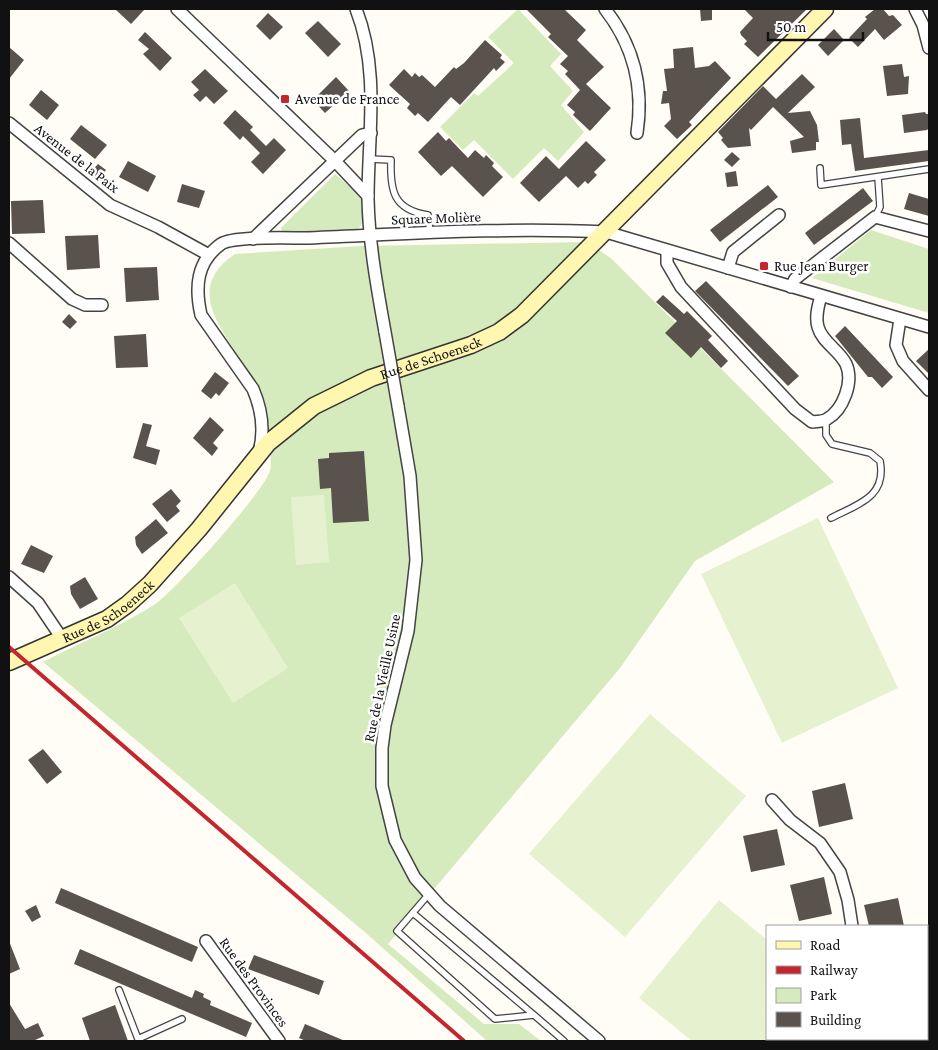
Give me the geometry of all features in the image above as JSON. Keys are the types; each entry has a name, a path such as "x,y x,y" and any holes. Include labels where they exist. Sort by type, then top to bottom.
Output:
{"main road":[{"name":"Rue de Schoeneck","path":"9,662 63,640 107,619 150,584 199,529 258,456 291,424 335,394 371,378 445,355 499,332 522,315 825,9"}],"street":[{"path":"177,9 335,160 368,196"},
{"name":"Square Molière","path":"356,9 361,22 372,89 368,196 369,235 568,230 606,232"},
{"path":"606,9 626,42 636,64 640,90 637,133"},
{"path":"915,9 924,25 929,48"},
{"name":"Avenue de la Paix","path":"9,123 110,205 158,227 209,255"},
{"path":"253,239 362,135 371,133"},
{"path":"728,268 733,252 779,214"},
{"path":"791,287 795,279 801,274 875,217 929,230"},
{"path":"606,232 929,328"},
{"path":"258,456 263,431 259,402 253,389 201,315 197,280 209,255 223,243 253,239 369,235"},
{"name":"Rue de la Vieille Usine","path":"369,235 410,476 416,528 415,578 408,631 385,725 381,757 382,786 386,811 404,860 414,878 440,906 599,1041"},
{"path":"9,243 72,299 85,305 102,305"},
{"path":"667,251 666,263 681,288 795,409 812,422 826,420 842,408 849,378 846,364 822,336 817,326 817,308 821,296"},
{"path":"900,319 896,345 904,361 929,390"},
{"path":"9,577 38,603 63,640"},
{"path":"772,800 790,820 820,844 840,872 848,900 852,925"},
{"name":"Rue des Provinces","path":"206,941 279,1041"}],"lane":[{"path":"370,159 390,160 390,186 395,197 414,213 428,215 430,233"},
{"path":"820,168 821,185 929,169"},
{"path":"875,217 880,207 878,176"},
{"path":"826,420 826,436 832,444 870,454 880,460 883,475 877,490 867,499 831,518"},
{"path":"429,894 397,931 495,1019 534,1015"},
{"path":"413,913 564,1041"},
{"path":"119,990 138,1039 182,1018"}],"green space":[{"path":"518,9 561,54 550,66 573,91 561,105 584,132 558,161 544,148 513,179 474,140 463,150 440,127 474,93 478,96 514,63 488,37"},
{"path":"335,174 363,198 362,224 358,229 282,232 281,228"},
{"path":"871,230 929,249 929,313 812,278"},
{"path":"587,242 612,259 834,482 695,561 620,668 388,944 484,1024 519,1024 541,1041 487,1041 367,934 43,662 127,621 154,605 198,563 252,499 270,471 271,464 265,415 257,386 225,336 210,302 210,285 218,269 235,254 361,246"},
{"path":"324,495 329,562 296,565 291,497"},
{"path":"818,518 898,688 782,743 701,574"},
{"path":"235,583 288,668 233,703 179,618"},
{"path":"650,714 746,796 625,937 529,854"},
{"path":"719,900 766,939 766,1040 859,1040 692,1041 639,998"}],"building":[{"path":"115,9 145,9 131,24"},
{"path":"526,9 564,9 586,30 577,40 604,67 586,84 611,108 590,131 573,115 575,112 567,105 580,90 565,74 568,71 560,64 568,56 548,37 551,34"},
{"path":"700,9 712,9 712,20 701,21"},
{"path":"744,9 807,9 758,57 744,44 747,41 740,32 753,18"},
{"path":"875,9 883,9 889,16 893,15 902,25 884,40 875,29 858,47 849,38 867,19 865,17"},
{"path":"268,13 283,27 270,40 256,26"},
{"path":"318,21 341,44 328,57 305,33"},
{"path":"834,29 844,40 828,56 818,45"},
{"path":"145,32 172,58 160,71 143,54 149,49 138,40"},
{"path":"485,40 502,55 500,58 505,62 496,71 494,68 460,105 451,97 428,122 418,113 415,116 407,108 410,104 389,85 404,69 412,77 415,73 419,77 422,75 435,87 454,67 456,69 464,63"},
{"path":"9,47 24,60 9,79"},
{"path":"693,47 695,68 709,66 715,61 731,78 689,122 692,125 677,139 664,126 671,119 669,103 661,104 663,91 667,91 664,69 674,68 673,49"},
{"path":"902,64 904,77 909,76 908,94 887,96 883,66"},
{"path":"205,69 228,91 214,104 206,96 200,102 193,95 199,90 191,82"},
{"path":"802,74 815,87 788,113 810,111 817,125 819,142 816,142 816,150 792,153 790,141 804,137 773,107 751,130 749,128 751,146 728,148 721,140 723,138 718,132 763,86 776,99"},
{"path":"336,77 349,91 325,113 313,100"},
{"path":"41,90 59,105 47,120 29,105"},
{"path":"235,110 253,127 250,130 266,146 274,138 286,150 263,174 251,162 260,153 243,136 240,140 223,123"},
{"path":"925,112 929,114 929,128 927,130 904,133 902,115"},
{"path":"860,118 864,158 929,150 929,161 855,171 851,144 842,145 840,120"},
{"path":"81,125 107,145 95,159 70,139"},
{"path":"438,132 446,141 449,138 468,158 475,150 484,158 486,155 494,163 492,166 503,177 483,197 452,166 441,176 418,152"},
{"path":"586,141 606,160 594,172 597,175 588,184 585,181 578,188 566,176 539,202 520,183 546,156 559,169"},
{"path":"732,152 740,159 732,167 724,160"},
{"path":"128,161 156,176 148,192 119,177"},
{"path":"98,164 106,170 99,179 91,172"},
{"path":"736,171 738,186 727,187 725,173"},
{"path":"182,184 205,191 199,208 177,202"},
{"path":"768,185 778,197 720,242 710,230"},
{"path":"863,188 873,201 814,245 805,233"},
{"path":"909,193 929,199 929,216 904,209"},
{"path":"43,200 45,233 12,234 11,201"},
{"path":"98,235 100,268 67,270 65,236"},
{"path":"157,267 159,300 126,302 124,268"},
{"path":"706,281 799,376 788,386 695,291"},
{"path":"663,295 684,314 687,311 712,336 708,340 728,361 721,368 701,347 691,358 665,333 677,321 656,302"},
{"path":"69,314 77,322 70,329 62,322"},
{"path":"845,326 893,377 882,388 872,377 868,377 835,336"},
{"path":"146,334 148,367 116,368 114,336"},
{"path":"929,349 929,374 916,361"},
{"path":"215,372 229,383 219,396 216,393 211,399 201,391"},
{"path":"210,417 224,430 213,443 218,448 212,456 193,438"},
{"path":"143,423 152,425 146,446 160,450 156,465 133,458"},
{"path":"364,451 369,521 333,523 331,488 320,489 318,459 329,458 329,453"},
{"path":"171,489 181,501 176,506 180,511 167,522 152,504"},
{"path":"156,519 168,533 142,554 136,545 135,537"},
{"path":"31,545 53,556 44,573 21,564"},
{"path":"85,577 98,599 80,609 71,594 70,586"},
{"path":"43,749 62,772 47,784 28,760"},
{"path":"845,783 853,819 819,827 812,791"},
{"path":"777,829 785,865 751,872 743,836"},
{"path":"824,877 832,914 799,921 790,885"},
{"path":"61,888 198,947 192,962 55,903"},
{"path":"898,898 904,925 869,925 864,905"},
{"path":"36,905 41,917 32,922 25,911"},
{"path":"9,941 20,969 9,974"},
{"path":"80,949 192,998 195,990 204,994 203,997 211,1001 210,1005 252,1023 246,1037 74,964"},
{"path":"254,955 324,981 319,995 248,969"},
{"path":"9,1003 25,1029 38,1023 44,1036 33,1041 9,1041"},
{"path":"115,1005 128,1041 90,1041 82,1018"},
{"path":"305,1024 345,1041 306,1041 299,1038"}],"railway":[{"path":"9,647 464,1041"}],"place":[{"name":"Avenue de France","path":"285,99"},
{"name":"Rue Jean Burger","path":"764,266"}]}
